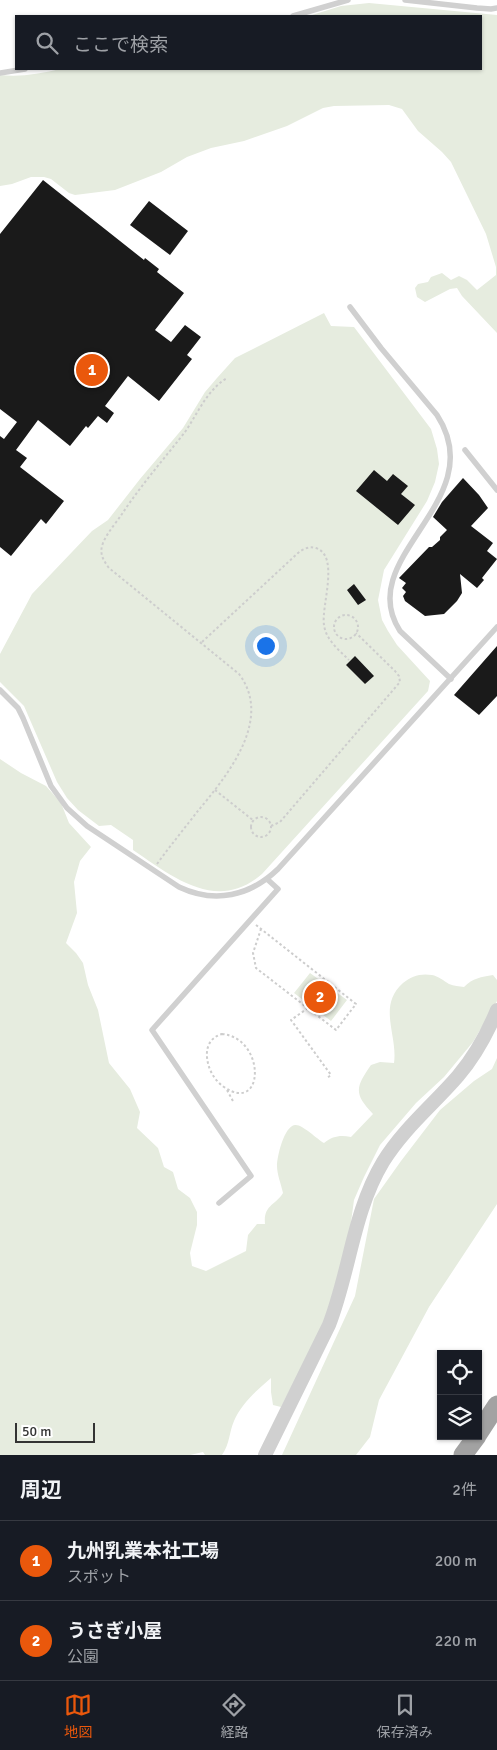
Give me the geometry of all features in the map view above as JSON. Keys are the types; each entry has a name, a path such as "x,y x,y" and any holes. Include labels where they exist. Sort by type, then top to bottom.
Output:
{"highway":[{"path":"482,1428 497,1405"},
{"path":"463,1455 474,1440"}],"street":[{"path":"265,1455 332,1317 342,1290 361,1210 378,1170 398,1141 468,1063 481,1043 497,1010"}],"lane":[{"path":"296,15 348,0"},
{"path":"405,0 477,8 497,8"},
{"path":"0,73 18,70"},
{"path":"350,307 381,348 437,415 447,437 451,456 446,484 436,505 395,571 391,585 390,600 394,623 400,631 450,679"},
{"path":"465,450 497,490"},
{"path":"0,690 18,708 57,796 66,808 88,826 179,887 202,895 230,895 253,888 267,879 497,627"},
{"path":"219,1203 251,1176 152,1030 278,888 267,879"}],"path":[{"path":"156,865 234,765 251,723 251,703 246,682 239,674 109,568 103,560 101,550 107,536 137,492 190,424 218,383 227,378"},
{"path":"202,642 298,553 310,547 318,549 327,559 328,569 323,613 324,628 331,641 349,660"},
{"path":"342,616 350,616 358,624 356,633 349,639 341,638 334,630 335,622 342,616"},
{"path":"271,826 280,822 400,682 399,676 395,671 356,633"},
{"path":"215,790 254,821"},
{"path":"258,818 265,818 271,826 268,835 258,837 252,831 254,821 258,818"},
{"path":"250,920 356,1004 336,1030 256,968 253,953 261,930"},
{"path":"308,1008 291,1020 331,1075 327,1078"},
{"path":"226,1088 237,1092 245,1091 254,1084 256,1076 253,1059 244,1045 233,1037 222,1034 216,1036 211,1041 207,1048 207,1054 212,1074 226,1088 234,1103"}],"shaded area":[{"path":"369,3 497,15 497,333 462,296 457,288 450,289 425,302 417,297 415,288 418,284 428,282 431,277 442,273 451,280 459,276 467,280 477,290 496,275 496,267 486,234 451,162 418,131 402,109 389,105 323,108 287,126 244,141 211,148 187,157 161,172 115,190 75,195 69,193 51,179 44,177 31,177 0,186 0,75 30,75 55,70 482,70 482,15 312,15 341,6"},
{"path":"324,313 331,326 354,327 431,429 437,449 439,464 435,482 427,501 384,570 378,600 382,620 388,631 397,645 430,681 428,691 262,874 245,885 228,890 212,891 196,887 164,871 133,850 133,840 111,825 99,826 78,810 67,798 57,782 24,706 0,682 0,654 32,594 92,531 108,520 183,428 205,392 235,358"},
{"path":"0,759 46,786 61,803 69,823 91,847 80,861 74,882 77,913 66,943 83,963 88,985 98,1010 109,1063 130,1089 140,1112 137,1128 158,1148 164,1167 173,1172 178,1189 190,1198 197,1212 197,1225 190,1253 192,1266 206,1271 246,1251 248,1235 257,1224 265,1224 268,1209 283,1193 277,1162 284,1136 291,1127 298,1125 324,1143 337,1137 351,1137 373,1114 362,1101 359,1091 360,1085 371,1065 380,1062 394,1063 390,1021 391,1001 395,992 403,983 413,977 424,974 439,977 455,986 464,987 474,980 485,976 493,975 497,980 497,1001 473,1042 444,1077 416,1103 380,1145 354,1200 349,1237 337,1288 322,1327 281,1407 273,1405 271,1378 255,1392 237,1415 231,1429 227,1447 222,1455 205,1455 203,1452 190,1455 0,1455"},
{"path":"310,973 347,1000 331,1021 294,993"},
{"path":"497,1058 497,1204 429,1307 379,1400 370,1437 356,1455 282,1455 355,1296 374,1199 440,1110 474,1081 492,1069"}],"building":[{"path":"43,180 144,260 145,258 159,269 157,272 184,293 155,330 171,342 185,325 201,337 187,355 192,359 159,401 128,376 105,406 114,413 107,423 98,416 88,428 86,426 70,446 38,420 16,450 27,458 20,467 64,501 46,524 41,519 11,556 0,547 0,436 4,439 17,422 0,409 0,234"},
{"path":"149,201 188,231 170,255 130,225"},
{"path":"374,470 387,481 393,474 408,486 401,494 415,505 398,525 356,491"},
{"path":"463,478 488,508 471,526 493,543 487,551 497,559 482,578 484,580 477,588 460,574 462,593 457,601 444,614 425,616 405,601 403,596 406,592 402,588 406,583 399,578 429,547 432,547 440,540 440,537 447,530 433,517 442,502"},
{"path":"354,584 366,600 358,605 347,590"},
{"path":"497,646 497,696 479,715 454,695"},
{"path":"355,656 374,676 365,684 346,665"}],"place":[{"name":"九州乳業本社工場","path":"92,370"},
{"name":"うさぎ小屋","path":"320,997"}]}
